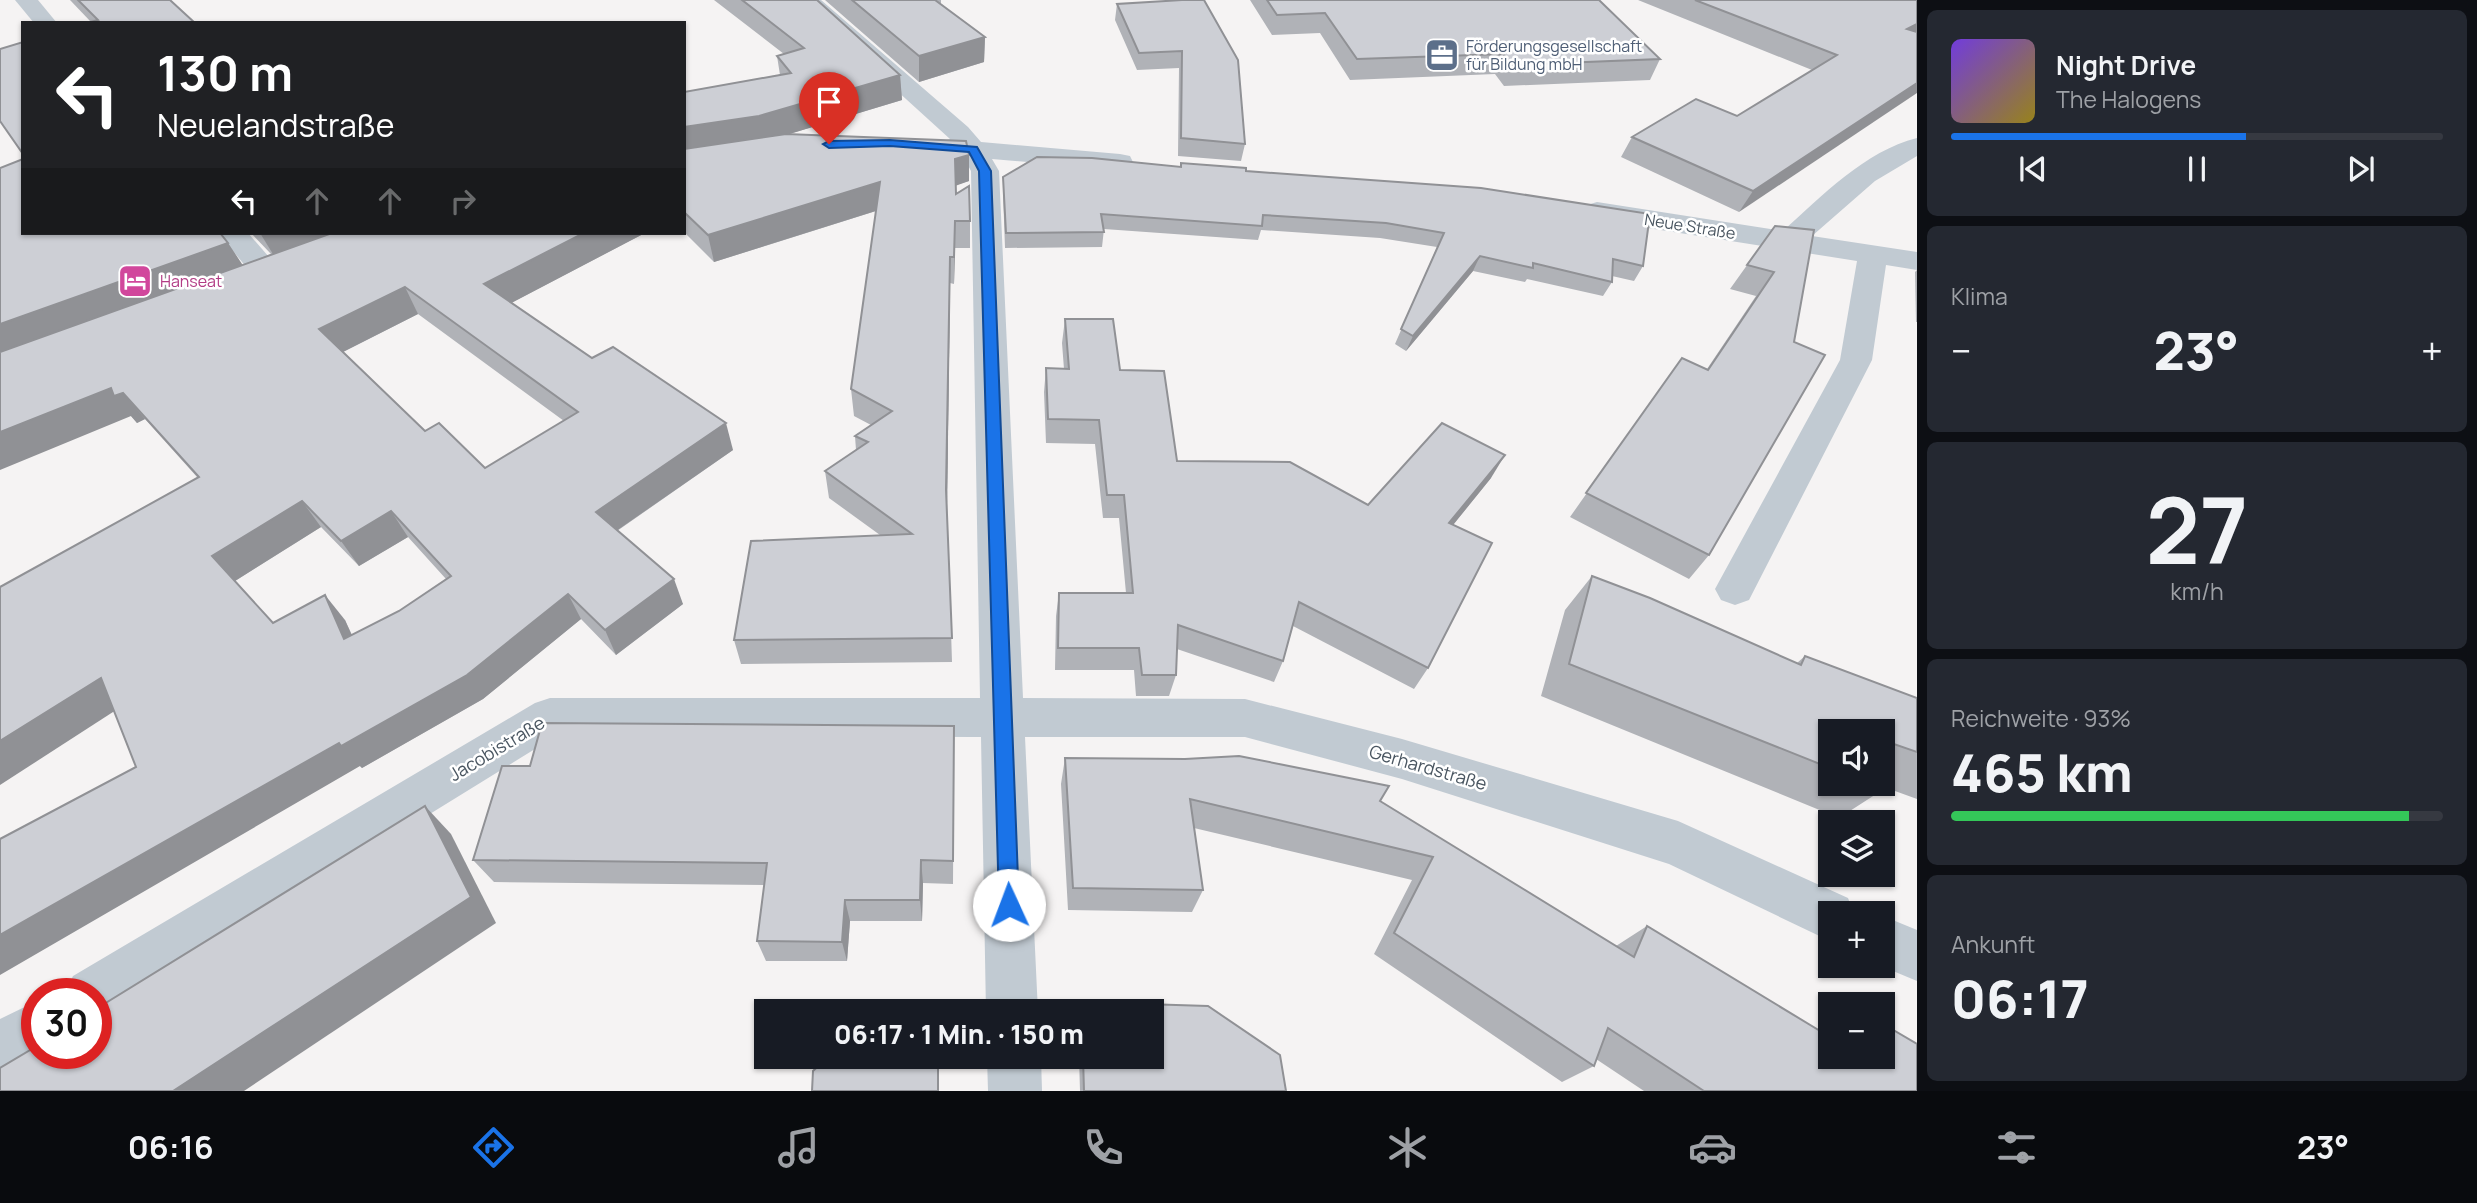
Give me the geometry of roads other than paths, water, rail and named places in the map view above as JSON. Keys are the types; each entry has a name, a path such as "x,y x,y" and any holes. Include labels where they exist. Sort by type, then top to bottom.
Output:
{"street":[{"path":"26,0 44,21"},
{"path":"808,0 959,133 973,149 985,171 1012,999"},
{"path":"923,145 1151,164"},
{"path":"1790,241 1839,195 1903,151 1917,146"},
{"name":"Neue Straße","path":"1571,207 1917,261"},
{"path":"234,235 268,274"},
{"path":"1735,589 1856,360 1873,254"},
{"name":"Jacobistraße","path":"112,981 550,717 1004,719"},
{"name":"Gerhardstraße","path":"1004,719 1245,718 1402,759 1678,844 1818,910"},
{"path":"1895,946 1917,956"},
{"path":"0,1049 21,1037"},
{"path":"1014,1069 1015,1091"}],"place":[{"name":"Förderungsgesellschaft für Bildung mbH","path":"1442,55"},
{"name":"Hanseat","path":"135,281"}]}
